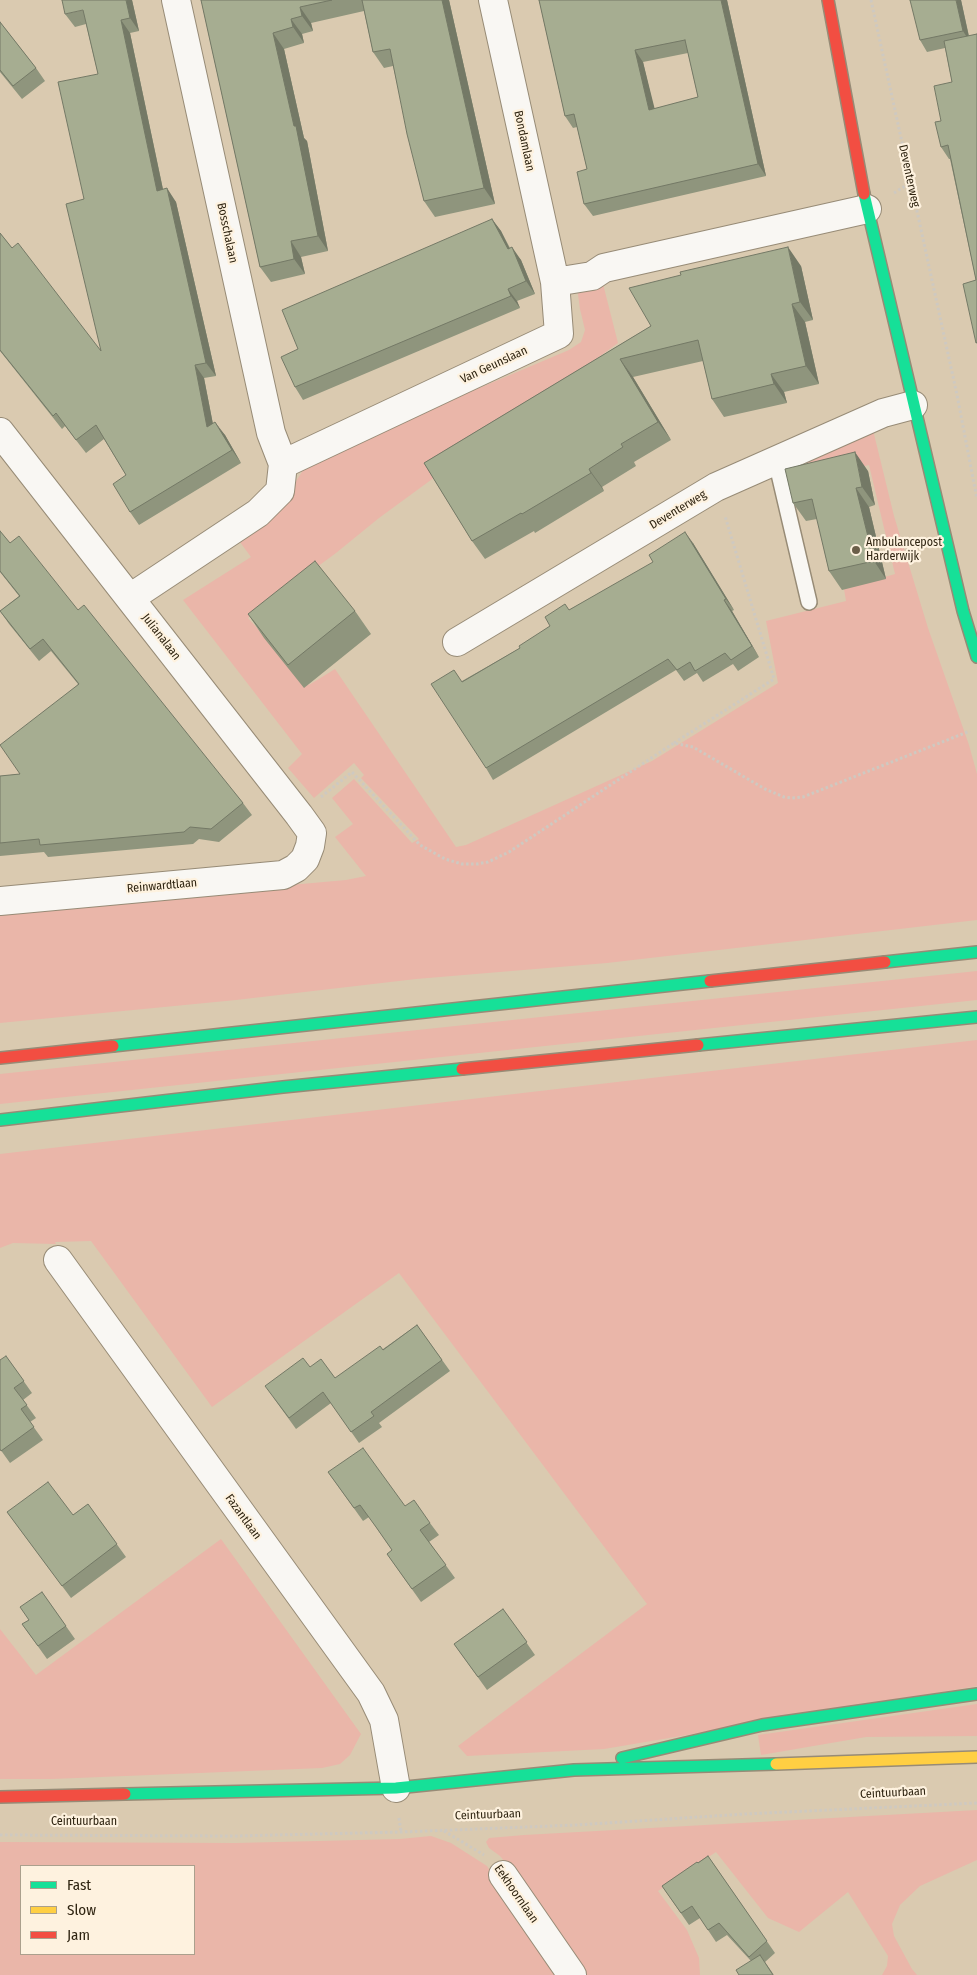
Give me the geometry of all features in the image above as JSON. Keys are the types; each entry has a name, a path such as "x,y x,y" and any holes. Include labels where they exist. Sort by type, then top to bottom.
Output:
{"main road":[{"path":"828,0 868,208 912,406 970,609 977,657"},
{"path":"0,1058 977,952"},
{"path":"0,1120 283,1087 977,1017"},
{"name":"Ceintuurbaan","path":"574,1770 762,1725 977,1694"},
{"name":"Ceintuurbaan","path":"0,1797 396,1788 574,1770 680,1768 977,1756"}],"street":[{"name":"Bosschalaan","path":"176,0 271,432 283,464"},
{"name":"Bondamlaan","path":"494,0 556,282"},
{"path":"556,282 592,276 604,268 868,208"},
{"name":"Van Geunslaan","path":"283,464 559,334 556,282"},
{"name":"Deventerweg","path":"457,642 716,487 883,413 912,406"},
{"name":"Julianalaan","path":"0,432 299,814 312,833 310,846"},
{"path":"130,598 258,513 280,491 283,464"},
{"name":"Reinwardtlaan","path":"0,901 283,875 296,868 305,859 310,846"},
{"name":"Fazantlaan","path":"58,1260 371,1693 384,1720 396,1788"},
{"name":"Eekhoornlaan","path":"503,1875 572,1975"}],"lane":[{"path":"776,461 809,602"}],"path":[{"name":"Deventerweg","path":"871,0 957,395 977,499"},
{"path":"299,814 352,772 420,845 445,859 462,864 488,862 509,852 774,679 716,487"},
{"path":"674,744 693,747 766,789 784,797 792,798 803,797 970,732"},
{"name":"Ceintuurbaan","path":"0,1835 236,1836 443,1830 576,1825 745,1814 977,1803"},
{"name":"Eekhoornlaan","path":"443,1830 480,1852 493,1862 503,1875"}],"shaded area":[{"path":"602,280 618,343 379,518 336,553 248,618 309,685 335,669 456,847 466,845 652,761 778,683 766,621 846,601 844,589 895,574 869,465 800,481 809,458 873,430 894,516 928,628 969,745 977,774 977,920 607,963 416,979 236,1000 0,1023 0,911 346,880 366,876 335,837 353,824 332,798 354,779 412,843 419,839 361,778 364,775 354,763 314,798 288,768 302,754 183,600 251,557 237,538 281,511 293,486 307,464 333,450 569,350 581,342 585,330 577,287"},
{"path":"977,971 977,1000 0,1104 0,1074"},
{"path":"977,1040 977,1686 604,1749 467,1756 458,1746 647,1604 399,1273 212,1407 91,1241 55,1242 56,1244 13,1243 0,1248 0,1154"},
{"path":"221,1539 361,1734 350,1755 340,1764 322,1768 52,1779 0,1779 0,1629 36,1675"},
{"path":"977,1704 977,1736 866,1737 761,1755 758,1735"},
{"path":"977,1810 977,1860 920,1886 900,1905 892,1924 894,1936 917,1975 882,1975 887,1966 888,1956 848,1892 799,1932 768,1918 716,1852 658,1891 687,1930 699,1958 700,1975 587,1975 528,1890 500,1856 489,1848 486,1842 489,1838 524,1835"},
{"path":"431,1836 451,1843 487,1866 559,1975 0,1975 0,1842 236,1843 400,1839"}],"building":[{"path":"62,0 126,0 130,18 121,20 157,191 167,188 206,363 195,365 207,427 215,422 232,450 130,512 113,484 126,475 96,425 76,440 56,413 53,416 0,350 0,233 12,248 18,243 101,351 66,204 84,199 58,82 98,74 83,10 65,14"},
{"path":"201,0 332,0 300,7 302,16 291,19 293,27 273,33 294,126 296,126 318,236 291,241 294,259 260,267"},
{"path":"362,0 442,0 484,188 424,201 407,134 390,49 373,52"},
{"path":"539,0 721,0 758,164 584,204 577,172 587,169 574,114 565,116","holes":["685,40 698,97 649,110 635,50"]},
{"path":"910,0 956,0 963,31 920,40"},
{"path":"0,22 36,68 13,86 0,70"},
{"path":"977,34 976,343 963,284 976,280 948,145 941,147 935,122 941,121 934,86 952,82 944,41"},
{"path":"492,219 508,249 512,247 526,281 508,289 511,296 295,387 281,357 298,349 282,310"},
{"path":"788,247 800,302 792,304 806,366 771,374 774,384 712,399 698,340 620,359 658,422 621,444 623,447 589,469 591,473 472,541 424,463 651,326 629,288 681,275 680,272"},
{"name":"Ambulancepost Harderwijk","path":"855,452 862,487 856,488 874,561 829,571 812,499 793,503 785,469"},
{"path":"0,531 10,543 19,536 78,610 84,605 243,803 211,829 190,827 184,832 40,845 39,839 0,843 0,776 20,774 0,745 79,684 43,639 30,649 0,611 20,596 0,571"},
{"path":"685,532 752,646 731,660 725,653 695,671 690,662 677,670 668,659 486,768 431,684 454,670 462,682 520,648 519,646 550,626 545,617 565,604 569,610 653,562 649,555"},
{"path":"315,561 355,611 288,665 248,614"},
{"path":"417,1325 442,1360 371,1412 374,1416 351,1432 323,1392 289,1418 265,1386 303,1358 310,1367 321,1359 335,1378 380,1346 383,1350"},
{"path":"6,1356 24,1381 14,1388 27,1405 21,1409 34,1427 1,1451 0,1360"},
{"path":"363,1448 405,1506 414,1500 430,1523 420,1530 446,1565 412,1589 387,1554 392,1550 376,1527 360,1505 354,1508 328,1472"},
{"path":"48,1482 73,1515 88,1504 117,1544 62,1586 7,1512"},
{"path":"42,1592 66,1626 38,1646 22,1624 29,1620 20,1607"},
{"path":"503,1609 527,1642 478,1677 454,1644"},
{"path":"708,1856 767,1941 749,1957 719,1923 708,1930 692,1906 681,1913 662,1886"},
{"path":"760,1955 773,1975 739,1975 736,1970"}],"traffic: fast":[{"path":"864,194 963,611 977,657"},
{"path":"885,962 977,952"},
{"path":"113,1046 710,981"},
{"path":"698,1045 977,1017"},
{"path":"0,1120 283,1087 462,1069"},
{"path":"622,1758 762,1725 977,1694"},
{"path":"125,1794 396,1788 574,1770 776,1764"}],"traffic: slow":[{"path":"776,1764 977,1757"}],"traffic: jam":[{"path":"828,0 864,194"},
{"path":"710,981 885,962"},
{"path":"462,1069 698,1045"},
{"path":"0,1058 113,1046"},
{"path":"0,1797 125,1794"}],"place":[{"name":"Ambulancepost Harderwijk","path":"856,550"}]}
